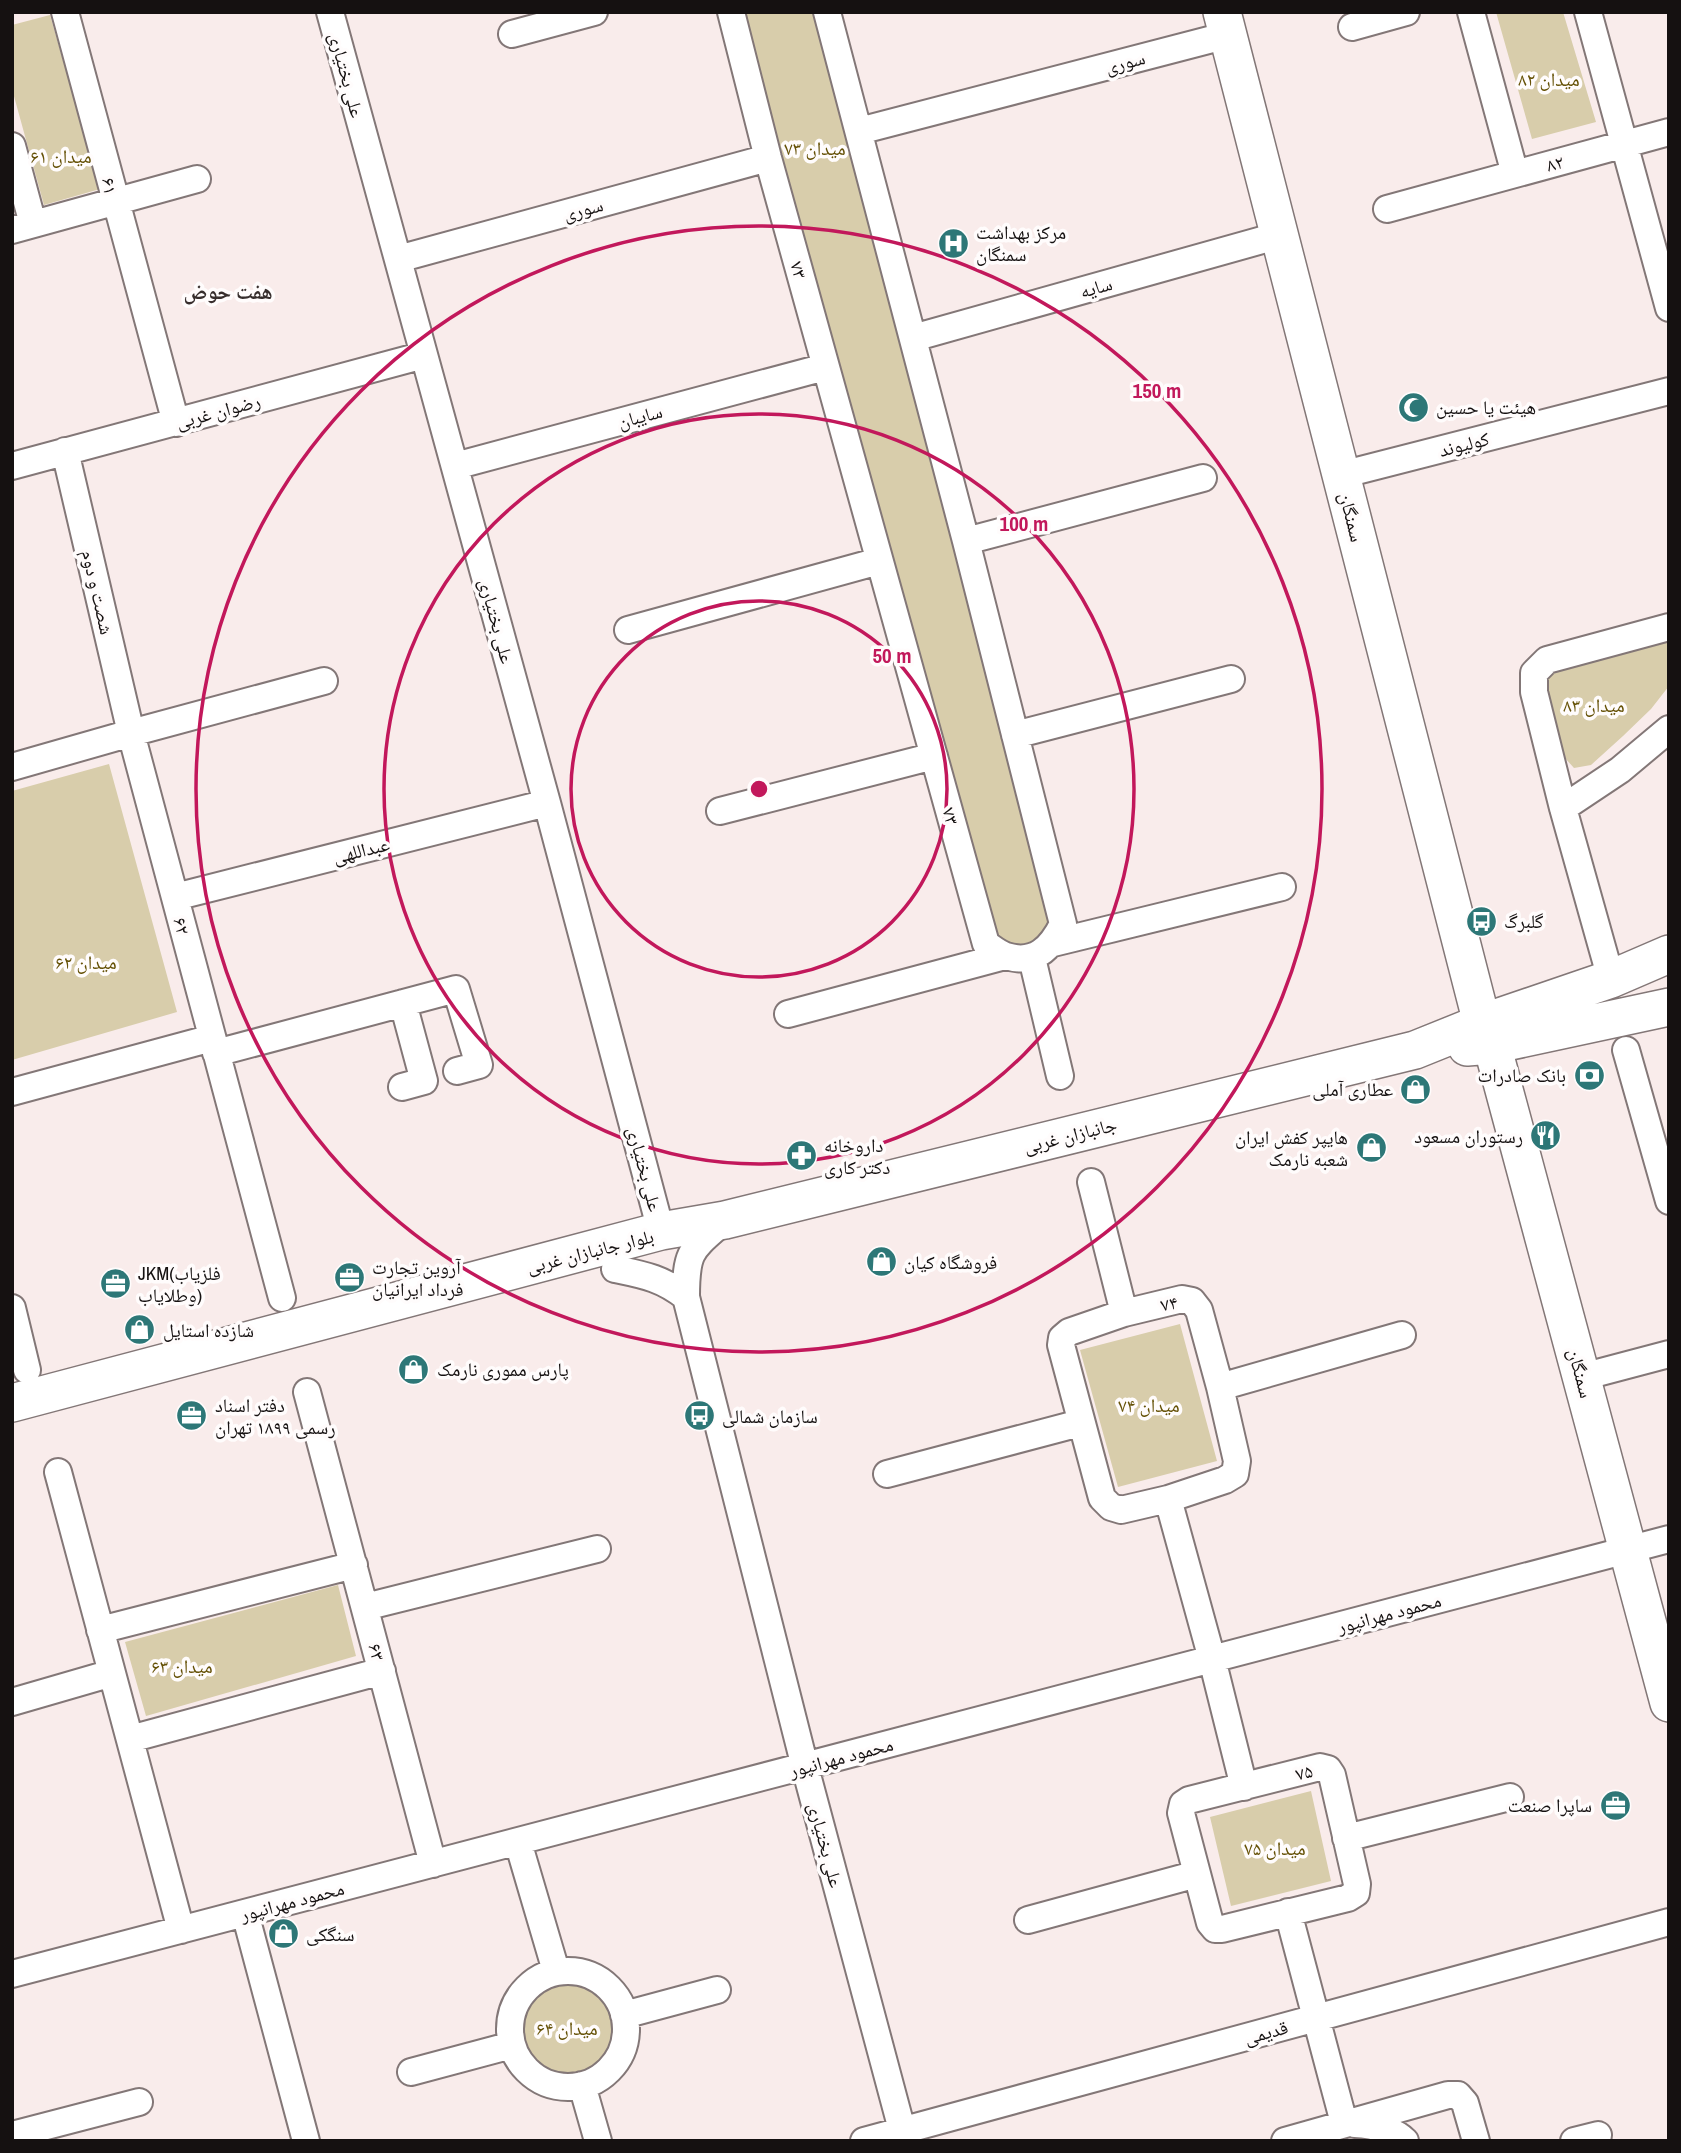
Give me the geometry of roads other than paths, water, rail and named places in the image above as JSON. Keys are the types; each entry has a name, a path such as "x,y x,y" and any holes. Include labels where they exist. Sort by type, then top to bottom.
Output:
{"main road":[{"name":"سمنگان","path":"1225,24 1487,1034 1669,1703"},
{"name":"جانبازان غربی","path":"1487,1034 1669,954"},
{"name":"جانبازان غربی","path":"662,1231 725,1220 1415,1050 1487,1034 1669,1007"},
{"name":"بلوار جانبازان غربی","path":"12,1403 662,1231 663,1245 657,1255 642,1262 12,1426"}],"street":[{"name":"۶۱","path":"12,146 23,227 116,201 65,12"},
{"name":"علی بختیاری","path":"330,12 662,1231"},
{"path":"512,34 594,12"},
{"name":"۷۳","path":"731,12 825,367 986,944 1005,956"},
{"path":"827,12 1063,924 1053,943"},
{"path":"1352,27 1406,12"},
{"path":"1471,12 1515,174"},
{"path":"1588,12 1669,308"},
{"name":"سوری","path":"859,131 1225,24"},
{"name":"۸۲","path":"1387,209 1669,132"},
{"name":"سوری","path":"398,259 768,158"},
{"path":"176,423 116,201 197,180"},
{"name":"سایه","path":"913,338 1280,235"},
{"name":"رضوان غربی","path":"12,466 424,355"},
{"name":"سایبان","path":"455,466 825,367"},
{"name":"کولیوند","path":"1341,475 1669,391"},
{"name":"شصت و دوم","path":"65,451 131,733"},
{"path":"966,541 1203,478"},
{"path":"628,630 880,561"},
{"path":"1611,979 1563,808 1534,692 1534,673 1547,660 1669,627"},
{"path":"1015,735 1231,679"},
{"path":"12,767 324,681"},
{"path":"1563,808 1620,770 1669,729"},
{"name":"۶۲","path":"131,733 214,1045"},
{"path":"720,811 934,756"},
{"name":"عبداللهی","path":"174,897 547,803"},
{"path":"788,1014 1005,956 1032,958 1053,943 1282,887"},
{"path":"1032,958 1060,1076"},
{"path":"12,1092 456,989 479,1065 457,1072"},
{"path":"402,1087 424,1081 403,1003"},
{"path":"214,1045 282,1298"},
{"path":"1626,1050 1665,1174 1669,1201"},
{"path":"1091,1182 1124,1313"},
{"name":"جانبازان غربی","path":"685,1297 686,1274 692,1249 725,1220"},
{"path":"615,1269 651,1276 671,1285 685,1297"},
{"name":"علی بختیاری","path":"685,1297 903,2136"},
{"name":"۷۴","path":"1182,1299 1192,1301 1199,1310 1220,1387 1237,1461 1235,1474 1225,1480 1168,1499 1121,1510 1111,1507 1102,1498 1080,1423 1060,1345 1062,1338 1069,1332 1124,1313 1182,1299"},
{"path":"12,1308 27,1370"},
{"path":"1220,1387 1402,1335"},
{"path":"1582,1377 1669,1354"},
{"name":"۶۳","path":"130,1739 382,1671 307,1392"},
{"path":"887,1474 1080,1423"},
{"path":"58,1472 181,1930"},
{"path":"1168,1499 1244,1787"},
{"name":"محمود مهرانپور","path":"12,1974 1669,1539"},
{"path":"365,1607 597,1549"},
{"path":"100,1630 354,1565"},
{"path":"382,1671 433,1864"},
{"path":"12,1702 112,1673"},
{"name":"۷۵","path":"1320,1768 1328,1769 1332,1775 1346,1838 1357,1884 1356,1893 1348,1898 1215,1929 1210,1923 1181,1813 1183,1804 1189,1800 1320,1768"},
{"path":"1346,1838 1510,1797"},
{"path":"518,1842 556,1971"},
{"path":"1028,1920 1197,1874"},
{"path":"1288,1912 1344,2123"},
{"path":"245,1913 306,2141"},
{"name":"قدیمی","path":"864,2141 903,2136 1669,1922"},
{"path":"556,1971 576,1971 595,1977 610,1989 624,2015 624,2044 615,2062 602,2075 582,2085 567,2087 532,2075 519,2062 512,2045 509,2026 513,2008 522,1992 537,1979 556,1971"},
{"path":"624,2015 716,1990"},
{"path":"411,2072 512,2045"},
{"path":"582,2085 598,2141"},
{"path":"1285,2141 1448,2095 1458,2095 1465,2103 1476,2141"},
{"path":"12,2134 139,2102"},
{"path":"1318,2141 1344,2123 1373,2125 1399,2135 1405,2141"}],"place":[{"name":"مرکز بهداشت سمنگان","path":"953,243"},
{"name":"هیئت یا حسین","path":"1413,407"},
{"name":"گلبرگ","path":"1481,921"},
{"name":"بانک صادرات","path":"1589,1075"},
{"name":"عطاری آملی","path":"1416,1089"},
{"name":"رستوران مسعود","path":"1546,1136"},
{"name":"هایپر کفش ایران شعبه نارمک","path":"1371,1148"},
{"name":"داروخانه دکتر کاری","path":"801,1156"},
{"name":"فروشگاه کیان","path":"881,1262"},
{"name":"آروین تجارت فرداد ایرانیان","path":"349,1278"},
{"name":"JKM(فلزیاب وطلایاب)","path":"115,1284"},
{"name":"شازده استایل","path":"140,1330"},
{"name":"پارس مموری نارمک","path":"414,1369"},
{"name":"دفتر اسناد رسمی ۱۸۹۹ تهران","path":"192,1416"},
{"name":"سازمان شمالی","path":"699,1416"},
{"name":"ساپرا صنعت","path":"1615,1805"},
{"name":"سنگکی","path":"283,1934"}],"district":[{"name":"هفت حوض","path":"228,291"}],"park label":[{"name":"میدان ۸۲","path":"1549,79"},
{"name":"میدان ۷۳","path":"815,148"},
{"name":"میدان ۶۱","path":"61,156"},
{"name":"میدان ۸۳","path":"1594,705"},
{"name":"میدان ۶۲","path":"86,962"},
{"name":"میدان ۷۴","path":"1149,1405"},
{"name":"میدان ۶۳","path":"182,1666"},
{"name":"میدان ۷۵","path":"1275,1848"},
{"name":"میدان ۶۴","path":"567,2028"}]}
